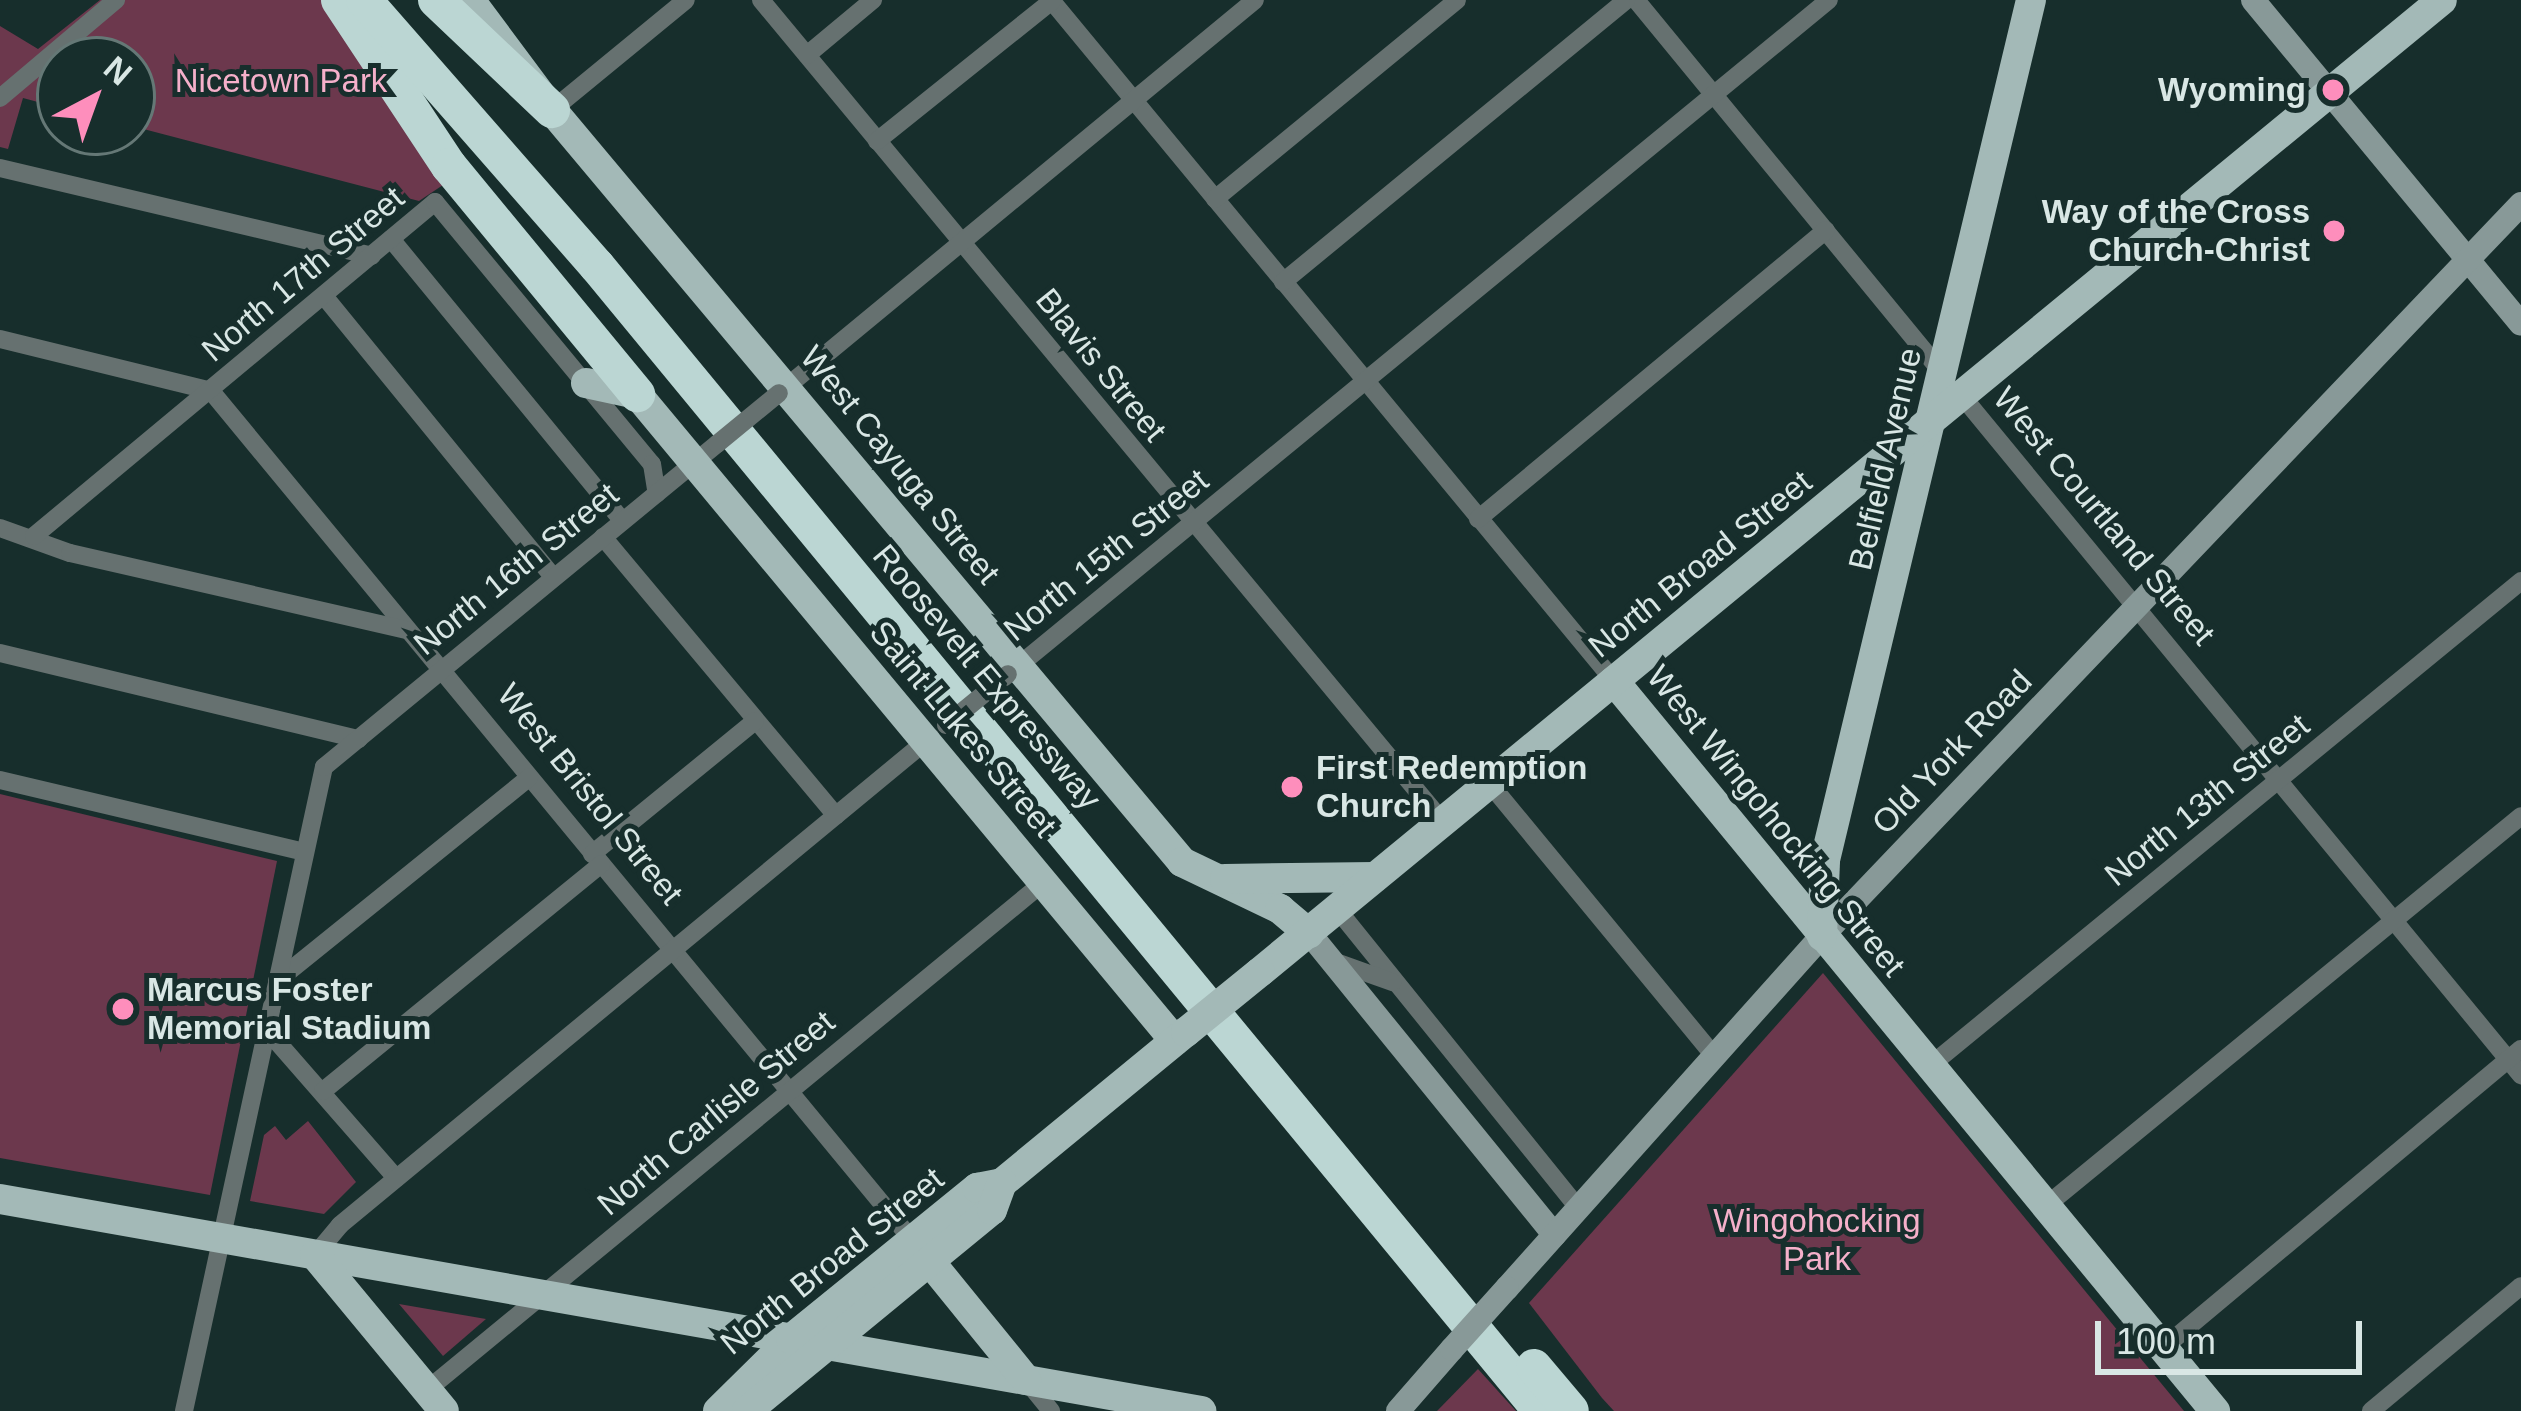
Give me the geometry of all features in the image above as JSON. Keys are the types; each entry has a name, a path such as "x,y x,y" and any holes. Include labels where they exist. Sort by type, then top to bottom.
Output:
{"highway":[{"path":"339,0 449,166 637,394"},
{"name":"Roosevelt Expressway","path":"364,0 597,266 1541,1411"},
{"name":"Roosevelt Expressway","path":"394,0 614,251 1571,1411"},
{"path":"436,0 552,110"}],"main road":[{"name":"West Cayuga Street","path":"470,0 552,110 1013,670 1195,873 1280,909 1309,933"},
{"name":"Belfield Avenue","path":"1822,936 1825,860 1930,421 1952,384 2031,0"},
{"path":"1952,384 2442,0"},
{"path":"586,383 637,394"},
{"name":"Saint Lukes Street","path":"637,394 706,454 937,733 1043,882 1180,1036"},
{"name":"North Broad Street","path":"718,1411 791,1339 992,1210 1002,1183 1930,421"},
{"name":"West Wingohocking Street","path":"1614,681 2215,1411"},
{"path":"1195,873 1232,880 1376,877"},
{"path":"0,1199 1201,1411"},
{"name":"North Broad Street","path":"747,1411 832,1346 922,1253"},
{"name":"West Bristol Street","path":"922,1253 1026,1380"},
{"path":"315,1255 435,1400"}],"street":[{"path":"0,98 116,0"},
{"path":"552,110 686,0"},
{"name":"Blavis Street","path":"761,0 1443,822"},
{"path":"807,55 873,0"},
{"path":"877,141 1051,0"},
{"name":"West Wingohocking Street","path":"1051,0 1614,681"},
{"name":"North 16th Street","path":"184,1411 324,767 1255,0"},
{"path":"1215,200 1457,0"},
{"path":"1283,283 1625,0"},
{"name":"West Courtland Street","path":"1636,0 2393,919 2517,1061"},
{"name":"North 15th Street","path":"315,1255 396,1178 1829,0"},
{"path":"2253,0 2521,324"},
{"path":"0,168 372,256"},
{"name":"North 17th Street","path":"34,536 435,202 652,464 657,494"},
{"name":"Old York Road","path":"1397,1411 1822,936 2521,205"},
{"path":"1478,519 1826,230"},
{"path":"391,239 623,521"},
{"path":"324,296 552,576"},
{"path":"0,339 211,391"},
{"name":"West Bristol Street","path":"211,391 922,1253"},
{"path":"0,528 34,536 70,553 408,631"},
{"path":"603,536 836,816"},
{"name":"North 13th Street","path":"1931,1065 2521,580"},
{"path":"0,652 359,739"},
{"path":"323,1091 755,721"},
{"path":"277,981 530,778"},
{"path":"0,780 304,852"},
{"path":"1490,784 1714,1057"},
{"path":"2047,1205 2521,816"},
{"name":"North Carlisle Street","path":"435,1400 542,1295 1043,882"},
{"path":"1337,909 1578,1208"},
{"path":"1309,933 1554,1235"},
{"path":"1332,961 1396,984"},
{"path":"266,1029 396,1178"},
{"path":"2163,1348 2517,1061"},
{"path":"2371,1411 2521,1286"},
{"name":"West Bristol Street","path":"1026,1380 1051,1411"},
{"path":"189,1386 200,1411"}],"green space":[{"name":"Nicetown Park","path":"100,0 323,0 446,183 419,201 156,132 156,36 54,36"},
{"name":"Nicetown Park","path":"0,26 36,48 36,102 23,98 8,149 0,147"},
{"name":"Marcus Foster Memorial Stadium","path":"0,794 277,861 210,1195 0,1158"},
{"name":"Wingohocking Park","path":"1823,973 2184,1411 1614,1411 1602,1398 1529,1303"},
{"path":"308,1121 356,1182 324,1214 250,1201 264,1135 275,1126 286,1140"},
{"path":"399,1304 486,1319 443,1356"},
{"path":"1478,1369 1516,1411 1437,1411"}],"place":[{"name":"Wyoming","path":"2333,90"},
{"name":"Way of the Cross Church-Christ","path":"2334,231"},
{"name":"First Redemption Church","path":"1292,787"},
{"name":"Marcus Foster Memorial Stadium","path":"123,1009"}]}
